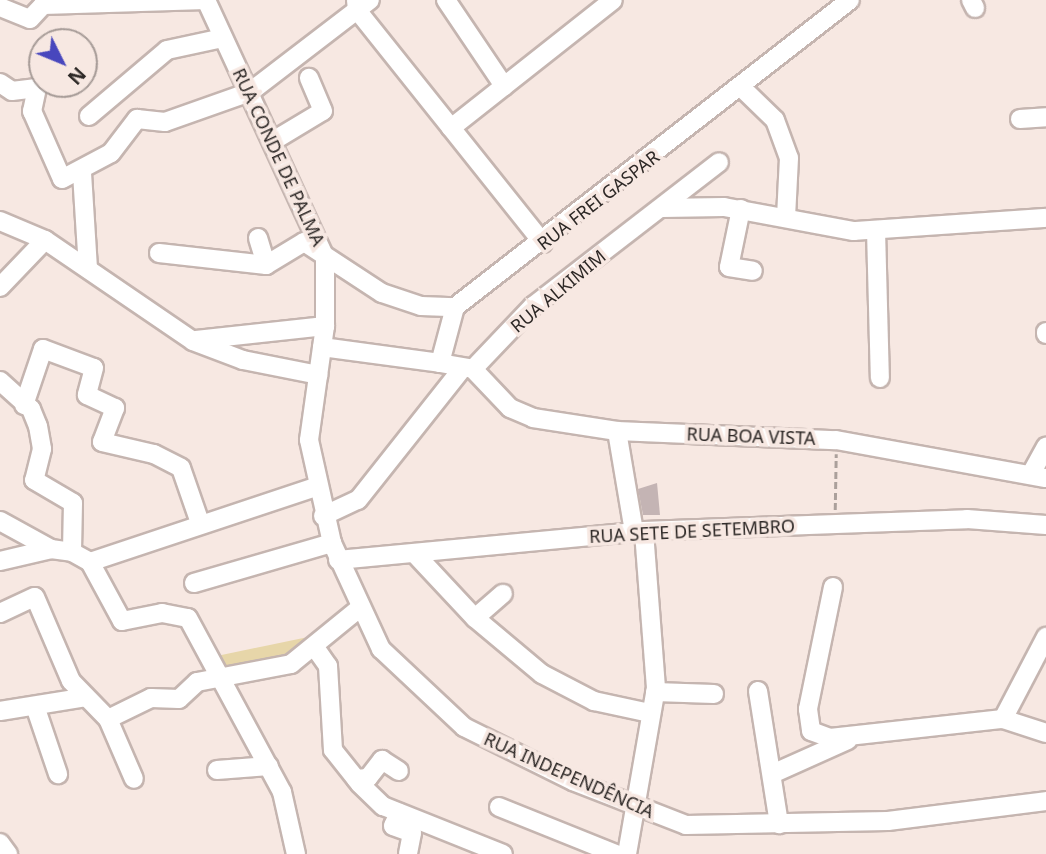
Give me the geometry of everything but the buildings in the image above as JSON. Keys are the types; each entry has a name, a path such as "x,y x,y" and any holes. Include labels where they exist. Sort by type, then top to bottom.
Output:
{"street":[{"path":"0,7 30,19 43,5 206,0"},
{"name":"RUA CONDE DE PALMA","path":"206,0 325,257 325,326 309,440 316,487"},
{"path":"446,0 504,86"},
{"path":"450,128 613,0"},
{"name":"RUA FREI GASPAR","path":"455,307 543,243 850,0"},
{"path":"0,83 12,91 37,88 32,111 62,179 82,173 111,153 137,119 165,122 250,92 361,3 450,128 543,243"},
{"path":"89,116 167,50 223,38"},
{"path":"273,141 323,110 309,78"},
{"path":"741,87 775,120 789,158 786,218"},
{"path":"1020,119 1046,117"},
{"name":"RUA ALKIMIM","path":"323,516 358,500 467,369 533,306 719,162"},
{"path":"82,173 88,269"},
{"path":"662,208 741,209 876,230 1046,218"},
{"path":"741,209 729,267 753,271"},
{"path":"0,221 45,240 193,341 243,360 319,374"},
{"path":"876,230 880,378"},
{"path":"258,238 266,265"},
{"path":"0,287 45,240"},
{"path":"159,253 266,265 304,243 382,293 421,306 455,307 440,363"},
{"path":"193,341 325,326"},
{"path":"322,347 467,369"},
{"path":"24,405 43,349 94,368 87,395 115,408 102,442 154,454 181,468 200,523"},
{"name":"RUA BOA VISTA","path":"467,369 510,408 533,418 617,431 836,440 1039,475"},
{"path":"0,382 24,405 38,426 42,449 34,480 73,503 72,552"},
{"path":"617,431 639,531 655,692 631,806 627,854"},
{"path":"1039,475 1046,447"},
{"path":"90,562 200,523 316,487"},
{"name":"RUA INDEPENDÊNCIA","path":"316,487 335,551 381,649 464,727 631,806 686,825 779,824 888,821 1046,801"},
{"name":"RUA SETE DE SETEMBRO","path":"194,583 335,551 416,555 639,531 834,523 967,519 1046,525"},
{"path":"0,521 51,549"},
{"path":"5,556 51,549 72,552 90,562 122,621 162,613 188,618 220,681 269,766 289,811 296,854"},
{"path":"416,555 475,618 542,674 594,701 650,713"},
{"path":"833,587 808,709 811,731 830,738 1003,719 1046,733"},
{"path":"475,618 503,594"},
{"path":"0,614 34,597 71,681 108,719 134,779"},
{"path":"108,719 151,698 179,699 197,682 220,681 272,670 316,649 361,607"},
{"path":"1003,719 1046,637"},
{"path":"316,649 328,666 333,750 356,779 399,813 503,854"},
{"path":"758,691 779,824"},
{"path":"655,692 714,694"},
{"path":"0,711 86,697"},
{"path":"35,706 58,774"},
{"path":"772,774 858,736"},
{"path":"356,779 368,778 382,760 399,771"},
{"path":"217,770 269,766"},
{"path":"499,807 616,854"},
{"path":"399,813 393,826 412,833 408,854"},
{"path":"0,842 8,854"}],"path":[{"path":"834,523 836,440"}],"shaded area":[{"path":"313,636 302,650 262,667 218,673 212,657"}]}
